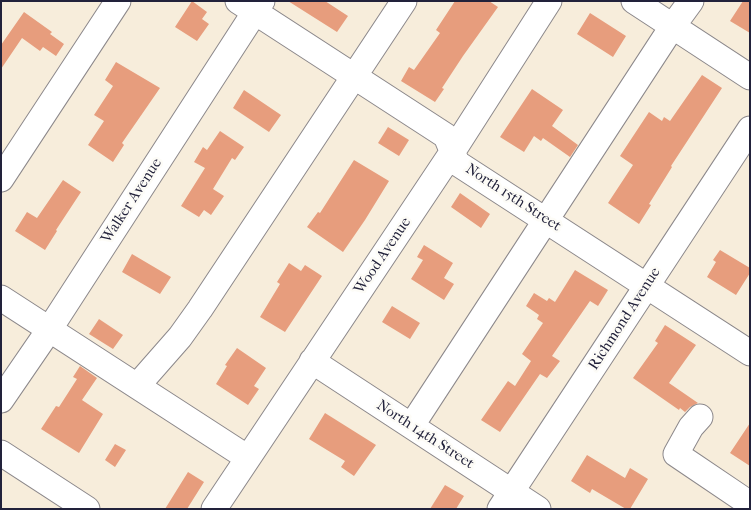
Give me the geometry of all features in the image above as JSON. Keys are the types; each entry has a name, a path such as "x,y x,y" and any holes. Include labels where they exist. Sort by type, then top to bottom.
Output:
{"street":[{"path":"1,179 118,1"},
{"path":"136,386 180,337 404,1"},
{"name":"Wood Avenue","path":"214,509 453,151 549,1"},
{"path":"634,1 750,77"},
{"path":"412,425 672,27 691,1"},
{"name":"North 15th Street","path":"252,5 354,76 446,136 457,162 750,353"},
{"name":"Walker Avenue","path":"1,400 49,330 252,5"},
{"name":"Richmond Avenue","path":"506,500 750,129"},
{"path":"1,298 248,458"},
{"name":"North 14th Street","path":"312,361 412,425 506,500 538,509"},
{"path":"700,417 691,427 676,454 750,504"},
{"path":"1,453 87,509"}],"building":[{"path":"192,1 207,12 202,19 209,24 197,41 175,27"},
{"path":"288,1 325,1 348,16 337,32"},
{"path":"455,1 489,1 498,7 463,56 435,102 401,81 409,67 414,70 440,33 436,30"},
{"path":"743,1 750,1 750,33 730,21"},
{"path":"24,12 52,32 50,34 64,44 56,56 43,47 40,51 22,38 1,69 1,45"},
{"path":"590,13 626,36 613,57 577,34"},
{"path":"116,62 160,88 122,143 124,145 113,162 88,145 104,121 94,115 113,86 105,80"},
{"path":"702,75 722,88 671,166 639,224 608,203 633,165 620,156 649,112 662,121 664,117 670,121"},
{"path":"532,89 563,110 552,126 578,145 570,157 543,138 541,141 534,136 524,152 500,137"},
{"path":"244,90 281,115 269,132 233,108"},
{"path":"388,127 409,140 399,156 378,143"},
{"path":"220,131 244,147 235,160 232,158 213,189 224,196 211,215 204,210 199,217 181,206 205,168 194,162 203,147 207,150"},
{"path":"354,160 389,181 343,252 307,227 318,212 320,213"},
{"path":"63,180 81,192 45,250 15,231 27,212 37,218"},
{"path":"460,193 490,214 481,228 451,207"},
{"path":"424,245 453,263 444,278 454,284 444,300 411,279 423,260 417,257"},
{"path":"720,250 750,268 750,273 736,295 707,277 716,262 713,260"},
{"path":"132,254 171,277 160,294 122,272"},
{"path":"289,263 301,271 305,265 322,276 285,332 260,317 280,284 277,282"},
{"path":"575,270 608,290 598,306 590,301 552,356 560,361 547,378 540,374 500,432 481,420 508,381 515,386 531,361 522,354 543,323 537,319 539,315 526,306 534,293 547,301 549,298 555,302"},
{"path":"392,306 420,323 410,339 382,322"},
{"path":"99,319 123,335 113,349 89,334"},
{"path":"665,325 696,345 669,383 698,403 685,412 680,408 679,410 633,378 658,343 655,341"},
{"path":"237,348 266,368 254,386 259,389 248,405 216,384 227,366 225,365"},
{"path":"80,366 97,378 82,400 103,414 79,453 41,429 56,406 59,407 77,379 73,377"},
{"path":"325,413 376,445 354,476 341,467 345,461 309,439"},
{"path":"750,423 750,466 730,453"},
{"path":"115,444 126,450 115,467 105,460"},
{"path":"587,455 625,478 630,468 648,479 630,509 626,509 592,489 590,493 571,481"},
{"path":"188,472 204,482 187,509 165,509"},
{"path":"445,485 464,496 456,509 430,509"}]}
